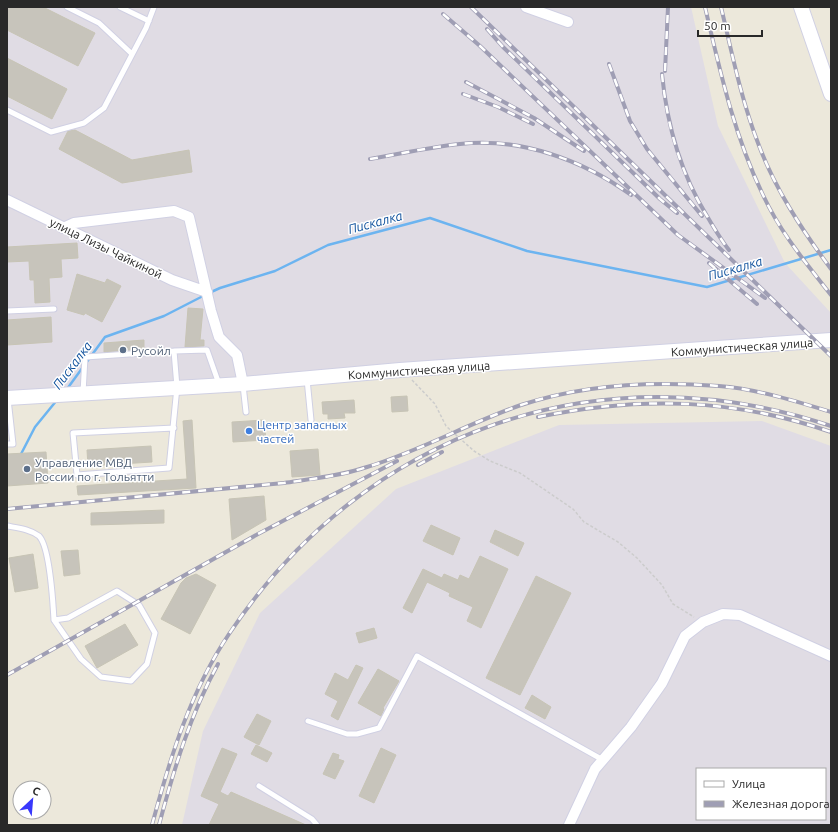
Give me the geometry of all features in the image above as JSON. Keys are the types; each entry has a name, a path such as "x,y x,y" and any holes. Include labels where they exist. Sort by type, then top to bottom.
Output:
{"main road":[{"path":"802,7 831,94"},
{"name":"Коммунистическая улица","path":"8,398 243,384 400,370 831,340"}],"street":[{"path":"526,7 568,22"},
{"name":"улица Лизы Чайкиной","path":"7,200 172,280 206,292"},
{"path":"63,228 74,223 174,211 189,217 206,292 219,337 237,354 243,384"},
{"path":"569,825 595,769 631,727 662,683 685,636 703,622 723,614 740,615 831,656"}],"lane":[{"path":"67,7 99,23 132,54"},
{"path":"120,7 148,21"},
{"path":"7,110 52,132 84,123 104,108 154,7"},
{"path":"7,311 54,309"},
{"path":"83,393 85,357 174,351 207,350 219,385"},
{"path":"174,351 177,387 174,428 169,468 76,475 73,433 174,428"},
{"path":"306,378 311,420"},
{"path":"243,384 246,412"},
{"path":"7,444 12,444 8,398"},
{"path":"7,526 23,528 39,537 47,551 54,620 82,659 101,677 131,681 147,664 155,633 139,605 117,591 68,618 54,620"},
{"path":"308,721 347,734 356,734 379,728 417,656 603,760"},
{"path":"259,786 312,819 317,825"}],"path":[{"path":"400,370 422,389 435,404 446,426 474,451 490,461 520,473 573,509 584,522 618,542 637,558 662,585 673,604 703,622"}],"shaded area":[{"path":"7,7 691,7 718,126 785,263 831,313 831,339 7,395"},
{"path":"762,421 831,446 831,825 182,825 203,731 260,613 396,489 559,425"}],"building":[{"path":"7,7 43,7 95,33 78,66 7,30"},
{"path":"7,58 67,89 52,119 7,96"},
{"path":"75,130 132,160 189,150 192,172 122,183 59,149 68,131"},
{"path":"77,243 78,258 61,259 62,277 49,278 50,302 35,303 34,280 30,280 29,261 7,262 7,247"},
{"path":"77,274 105,283 107,279 121,286 102,322 85,313 84,315 67,310"},
{"path":"188,308 203,309 200,340 204,340 204,346 185,347"},
{"path":"51,317 52,342 7,345 7,320"},
{"path":"144,340 144,349 104,352 104,343"},
{"path":"407,396 408,411 392,412 391,397"},
{"path":"354,400 355,413 344,413 345,418 328,419 328,414 323,414 322,402"},
{"path":"192,420 196,488 78,495 77,486 187,479 183,421"},
{"name":"Центр запасных частей","path":"264,420 266,440 233,442 232,422"},
{"path":"151,446 152,462 88,466 87,450"},
{"path":"318,449 320,475 292,477 290,451"},
{"name":"Управление МВД России по г. Тольятти","path":"46,452 48,483 7,486 7,454"},
{"path":"264,496 266,520 232,540 229,499"},
{"path":"164,510 164,523 91,525 91,513"},
{"path":"431,525 460,538 453,555 423,541"},
{"path":"495,530 524,543 518,556 490,542"},
{"path":"78,550 80,574 64,576 61,551"},
{"path":"33,554 38,588 15,592 9,558"},
{"path":"480,556 508,569 481,628 467,621 473,607 449,596 450,593 427,582 412,613 403,608 423,569 442,578 444,574 458,580 460,575 469,579"},
{"path":"196,574 216,585 190,634 161,619 181,583 186,578"},
{"path":"536,576 571,593 520,695 486,678"},
{"path":"125,624 138,645 97,668 85,646"},
{"path":"374,628 377,638 359,643 356,633"},
{"path":"356,665 363,668 338,720 331,716 338,701 325,694 335,673 348,680"},
{"path":"378,669 399,681 383,708 384,709 381,716 358,703"},
{"path":"532,695 551,707 545,719 525,708"},
{"path":"257,714 271,721 259,745 244,737"},
{"path":"256,745 272,753 267,762 251,754"},
{"path":"222,748 237,754 220,792 228,796 231,792 306,825 209,825 219,804 201,796"},
{"path":"381,748 396,755 374,803 359,796"},
{"path":"333,753 339,755 338,759 344,761 335,779 323,774"}],"waterway":[{"name":"Пискалка","path":"209,293 220,288 275,271 328,245 430,218 527,251 707,287 831,250"},
{"name":"Пискалка","path":"86,363 105,337 164,316 205,295"},
{"name":"Пискалка","path":"67,389 83,367"},
{"name":"Пискалка","path":"20,456 35,427 57,400"}],"railway":[{"path":"471,7 831,356"},
{"path":"665,71 668,7"},
{"path":"705,7 716,55 736,126 763,195 785,234 831,295"},
{"path":"721,7 742,93 758,143 772,177 790,209 831,269"},
{"path":"443,14 480,46 678,235 765,298"},
{"path":"487,29 503,47 660,199 677,213"},
{"path":"609,64 630,121 647,149 702,216"},
{"path":"662,74 667,112 682,165 689,183 718,234 729,250"},
{"path":"466,82 534,118 584,151"},
{"path":"463,94 498,107 533,124"},
{"path":"370,159 460,144 505,144 528,148 572,162 612,182 631,195"},
{"path":"709,263 757,304"},
{"path":"7,509 284,483 336,475 357,470 406,453 521,405 569,392 594,388 644,384 719,386 762,393 831,412"},
{"path":"152,825 174,750 192,702 215,656 229,634 284,564 348,505 418,458 494,425 575,404 658,397 744,404 831,426"},
{"path":"538,417 576,410 613,406 686,404 758,412 831,432"},
{"path":"418,465 442,452"},
{"path":"7,675 258,534 397,461"},
{"path":"159,825 191,723 218,664"}],"place":[{"name":"Русойл","path":"123,350"},
{"name":"Центр запасных частей","path":"249,431"},
{"name":"Управление МВД России по г. Тольятти","path":"27,469"}]}
